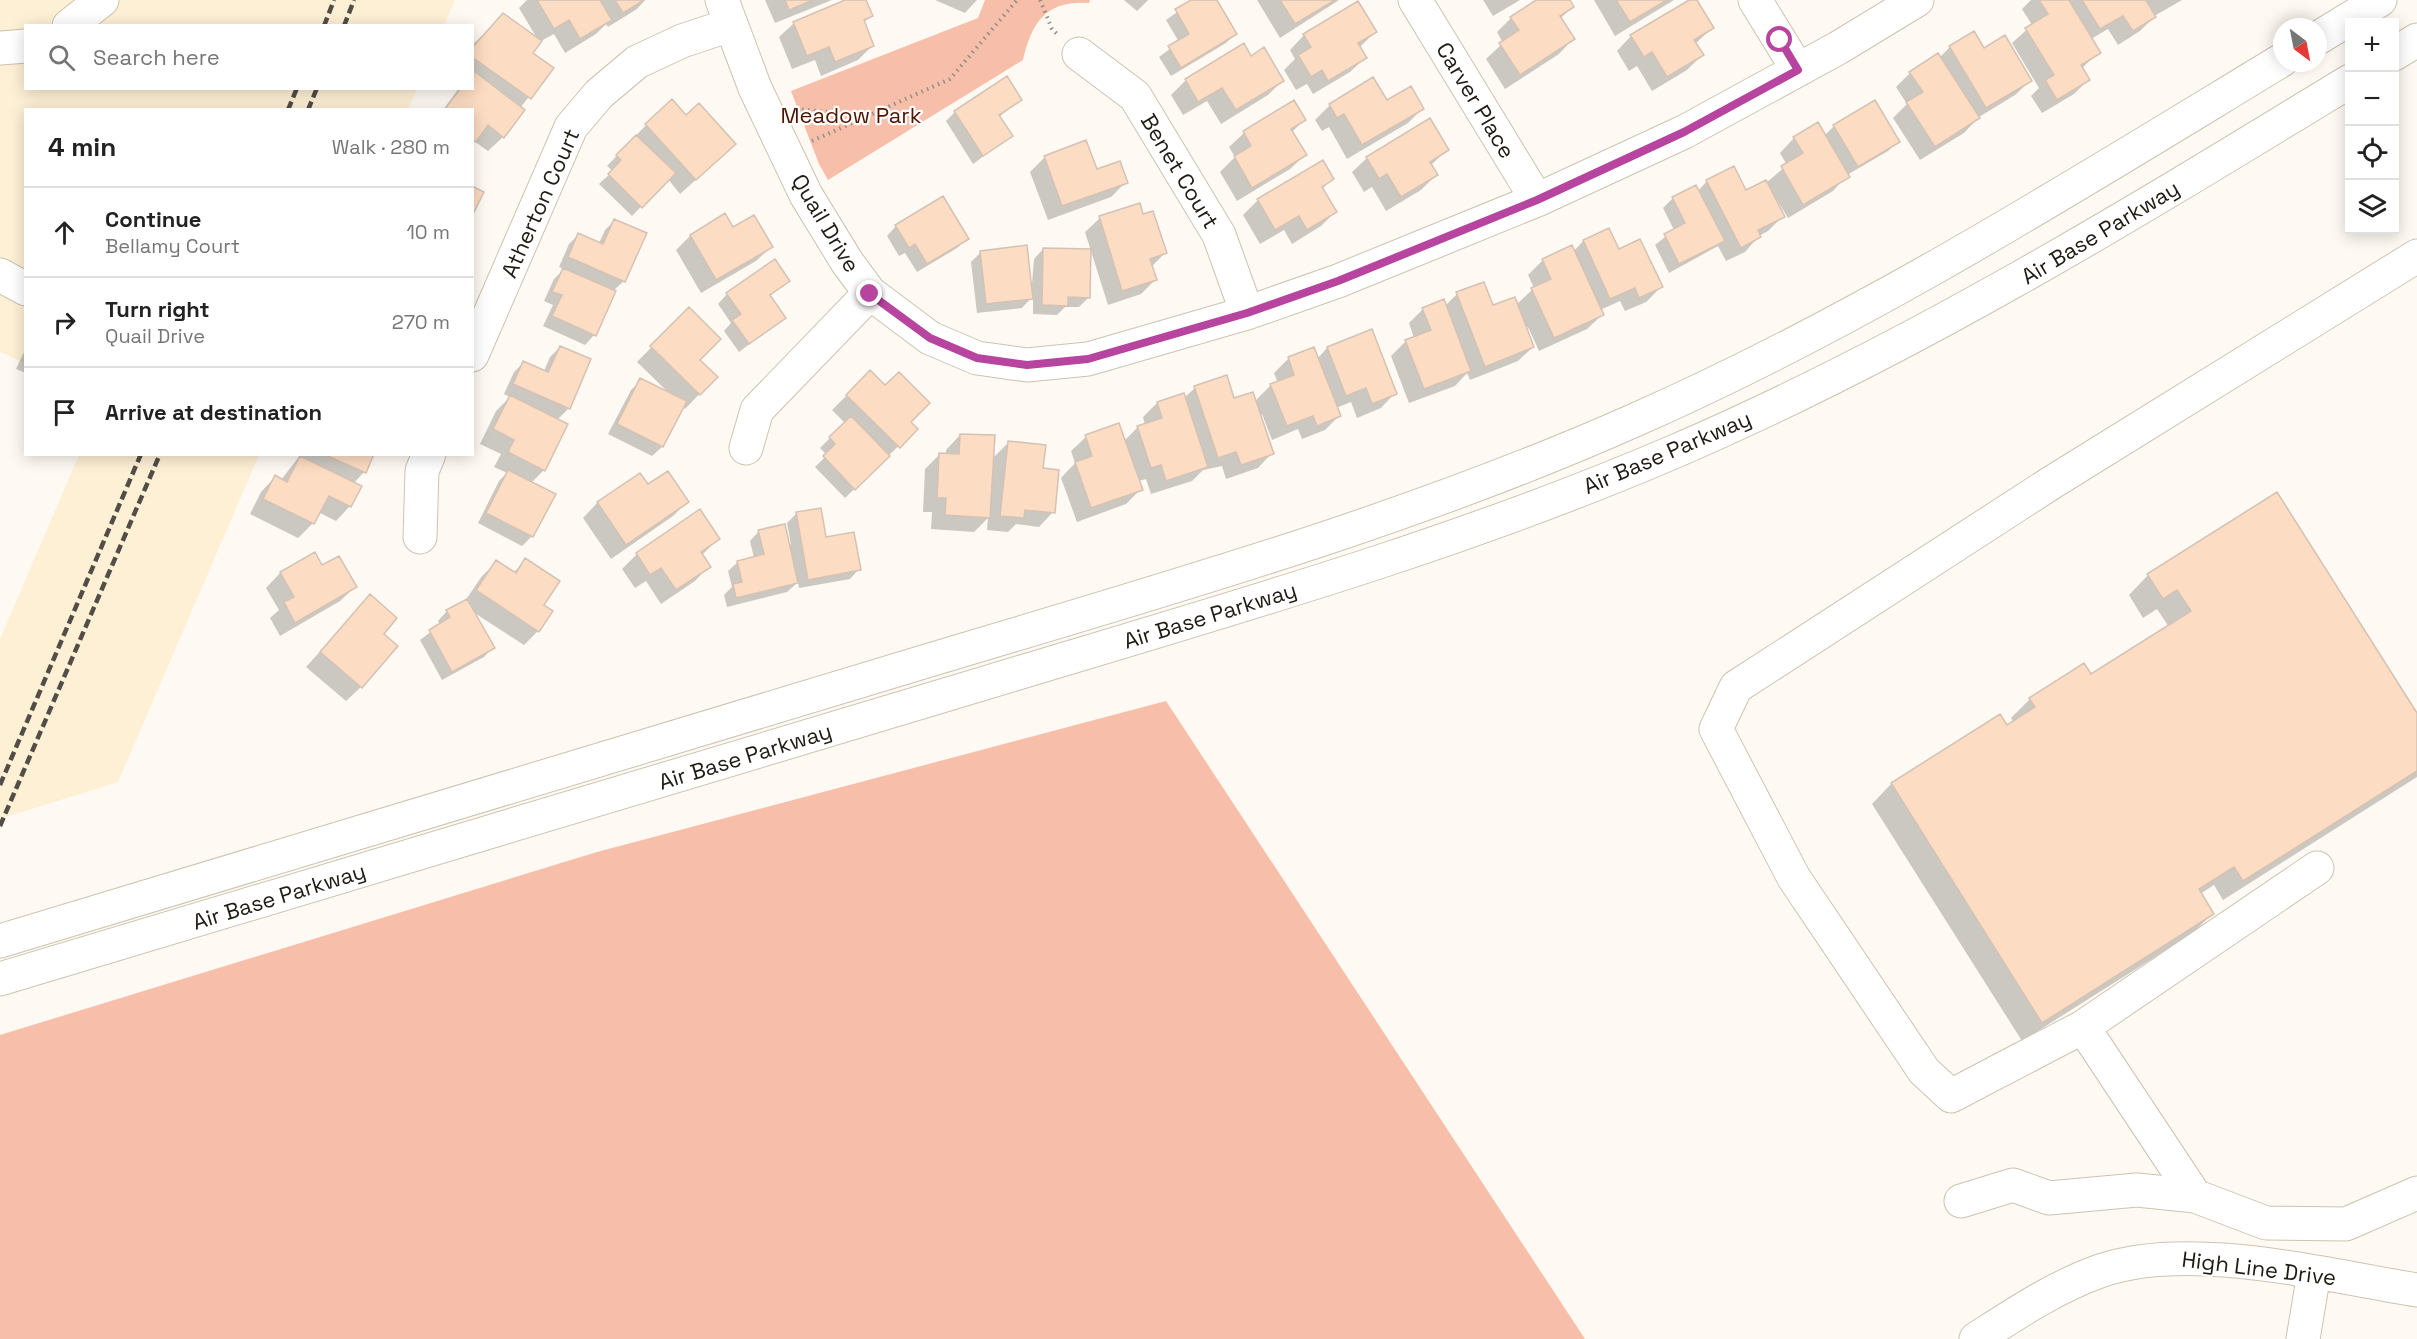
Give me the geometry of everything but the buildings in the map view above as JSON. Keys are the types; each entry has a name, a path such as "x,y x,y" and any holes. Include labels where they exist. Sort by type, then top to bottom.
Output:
{"main road":[{"path":"72,24 102,0"},
{"name":"Carver Place","path":"1416,0 1537,200"},
{"path":"1755,0 1798,70"},
{"name":"Quail Drive","path":"726,12 755,88 806,195 870,294 930,338 977,358 1027,365 1088,359 1247,313 1338,281 1537,200 1684,132 1798,70 1917,0"},
{"path":"2327,32 2380,0"},
{"name":"Atherton Court","path":"474,350 571,127 599,94 637,62 682,41 726,12"},
{"path":"2399,51 2417,40"},
{"path":"0,48 24,46"},
{"name":"Benet Court","path":"1079,54 1134,96 1220,235 1247,313"},
{"name":"Air Base Parkway","path":"0,941 1265,559 1486,482 1637,419 1837,322 1978,244 2273,65"},
{"name":"Air Base Parkway","path":"0,979 1279,594 1502,520 1672,453 1863,365 2006,288 2345,83"},
{"path":"2317,868 2083,1027 1952,1096 1924,1071 1794,878 1716,729 1736,687 2084,463 2417,256"},
{"path":"0,275 24,288"},
{"path":"746,448 757,410 870,294"},
{"path":"420,537 422,471 428,456"},
{"path":"2083,1027 2195,1196"},
{"path":"1961,1202 2013,1185 2049,1198 2137,1190 2195,1196 2266,1223 2346,1224 2417,1193"},
{"name":"High Line Drive","path":"1976,1339 2066,1284 2102,1270 2145,1260 2181,1257 2227,1260 2417,1290"},
{"path":"2302,1339 2314,1273"}],"path":[{"path":"808,142 950,79 1017,0"},
{"path":"1040,0 1052,28 1079,54"},
{"path":"794,109 870,116"}],"shaded area":[{"path":"0,0 455,0 444,24 24,24 24,90 417,90 408,108 24,108 24,363 0,352"},
{"path":"79,456 259,456 118,782 0,819 0,639"}],"green space":[{"name":"Meadow Park","path":"985,0 1090,0 1089,3 1074,3 1052,9 1037,24 1031,34 1023,60 828,180 819,164 791,91 978,18"},
{"path":"1166,701 1585,1339 0,1339 0,1035 597,852"}],"railway":[{"path":"325,24 334,0"},
{"path":"345,24 354,0"},
{"path":"289,108 296,90"},
{"path":"309,108 316,90"},
{"path":"0,785 140,456"},
{"path":"0,826 159,456"}],"route":[{"path":"870,294 930,338 977,358 1027,365 1088,359 1247,313 1338,281 1537,200 1684,132 1798,70 1780,40"}]}
